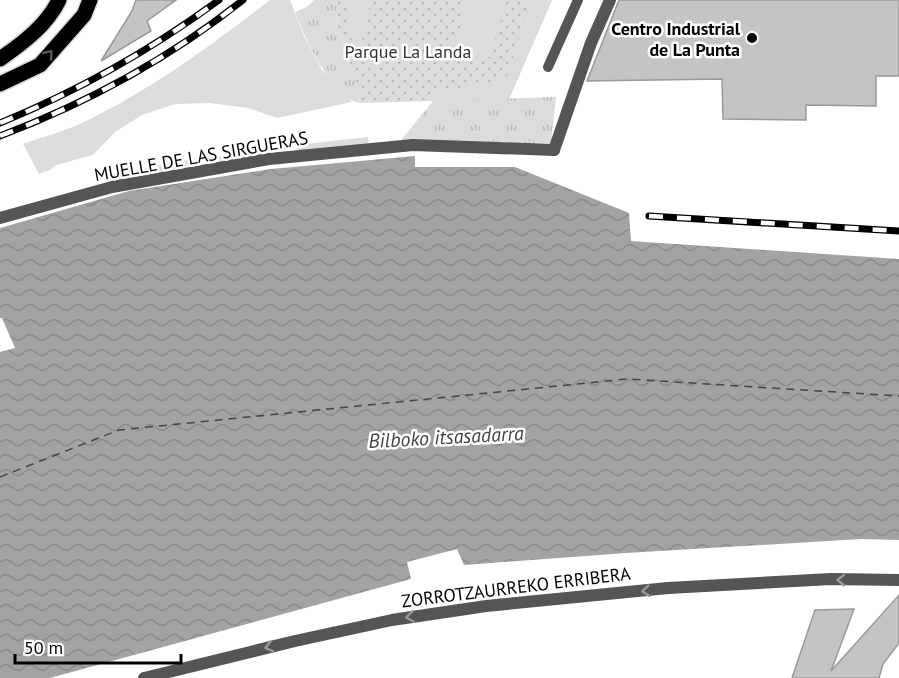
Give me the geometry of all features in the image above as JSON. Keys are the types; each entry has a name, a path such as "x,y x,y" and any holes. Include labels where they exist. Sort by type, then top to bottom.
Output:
{"main road":[{"path":"0,59 26,41 55,10 59,0"},
{"path":"0,84 40,65 84,15 90,0"}],"street":[{"name":"MUELLE DE LAS SIRGUERAS","path":"0,218 112,187 269,159 413,145 554,150 591,43 610,0"},
{"name":"ZORROTZAURREKO ERRIBERA","path":"144,678 381,622 486,606 668,588 831,579 899,580"}],"lane":[{"path":"548,67 578,0"}],"green space":[{"path":"270,0 290,0 303,34 322,70 352,102 277,118 248,108 210,103 175,104 142,115 115,132 93,155 56,165 39,174 23,144 80,124 130,98 202,51"},
{"path":"314,0 338,0 337,24 356,81 360,103 350,99 339,90 320,65 305,36 295,12 307,7"},
{"name":"Parque La Landa","path":"338,0 552,0 509,99 360,103 356,81 337,24"},
{"path":"349,0 371,0 358,59 348,23"},
{"path":"460,0 507,0 490,57 430,58 447,49 462,32"},
{"path":"531,0 552,0 509,99 433,101 432,93 506,79"},
{"path":"556,97 551,143 403,142 402,139 433,101"},
{"path":"368,137 369,145 297,152 296,145"},
{"path":"271,149 272,155 220,164 219,157"},
{"path":"193,159 194,165 113,181 111,175"}],"water":[{"name":"Bilboko itsasadarra","path":"415,156 415,167 515,167 629,213 631,241 899,259 899,540 861,539 464,565 457,549 407,562 411,579 50,678 0,678 0,228 129,191 271,169"}],"pier":[{"path":"0,318 15,348 0,352"}],"building":[{"path":"136,0 176,0 147,21 151,31 101,61 132,11"},
{"name":"Centro Industrial de La Punta","path":"619,0 899,0 899,76 876,76 876,106 806,105 806,120 723,119 722,79 587,81"},
{"path":"899,595 899,643 883,664 879,678 792,678 815,610 854,609 831,671"}],"ferry route":[{"path":"0,477 119,430 627,379 899,396"}],"railway":[{"path":"0,123 58,97 113,68 167,36 219,0"},
{"path":"0,136 64,109 127,77 186,41 243,0"},
{"path":"649,216 899,231"}],"place":[{"name":"Centro Industrial de La Punta","path":"752,38"}]}
